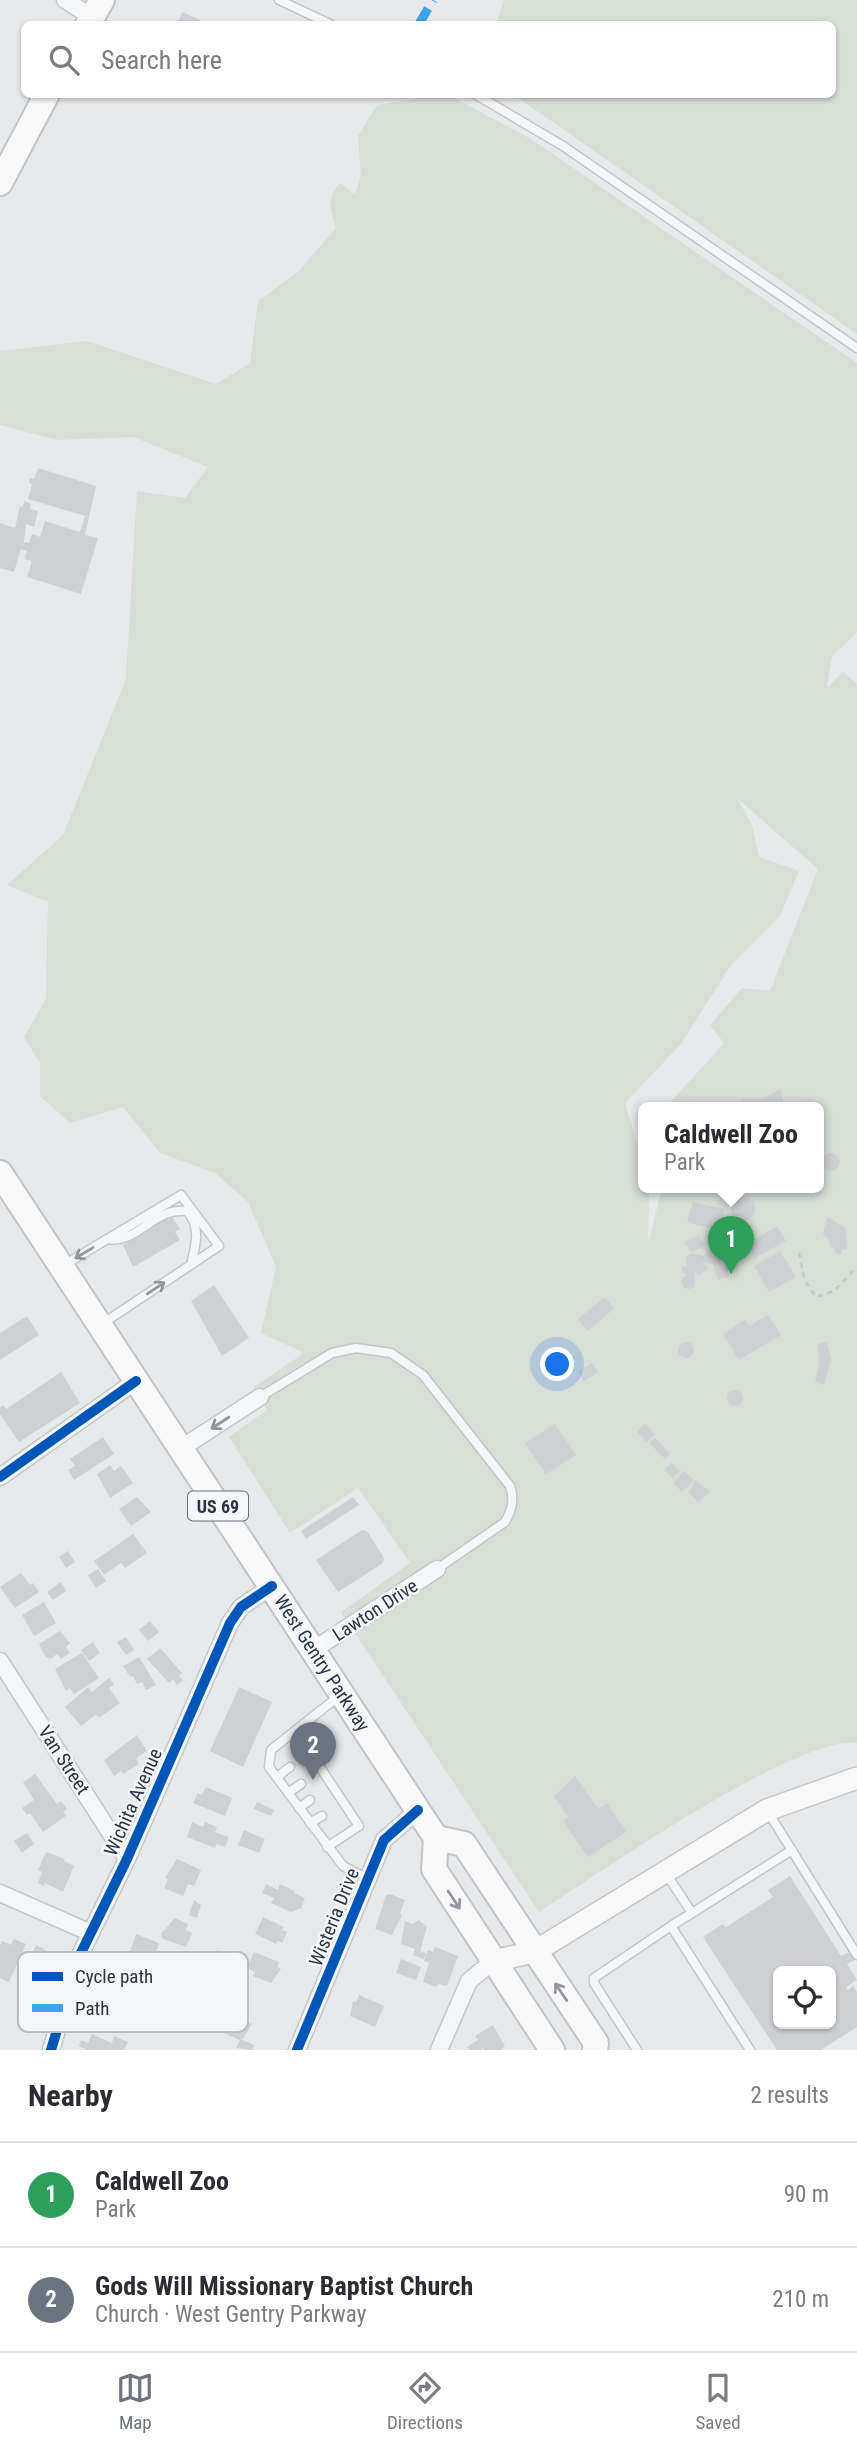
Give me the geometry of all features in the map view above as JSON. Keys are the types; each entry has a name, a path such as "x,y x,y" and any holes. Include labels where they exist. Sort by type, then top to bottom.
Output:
{"main road":[{"path":"0,183 45,98"},
{"name":"West Gentry Parkway","path":"0,1174 436,1838"},
{"path":"493,1961 534,1952 767,1810 857,1778"},
{"path":"552,2050 434,1869 436,1838 464,1844 596,2043 595,2050"}],"street":[{"path":"65,0 94,14"},
{"path":"0,1478 136,1381"},
{"path":"180,1449 260,1397"},
{"name":"Lawton Drive","path":"313,1650 437,1569"},
{"name":"Wichita Avenue","path":"82,1952 127,1859 230,1623 241,1607 272,1586"},
{"name":"Van Street","path":"0,1661 127,1859"},
{"name":"Wisteria Drive","path":"298,2050 388,1833 418,1810"},
{"path":"0,1893 91,1933"},
{"path":"439,2050 469,1981 493,1961"},
{"name":"Wichita Avenue","path":"51,2050 56,2032"}],"lane":[{"path":"278,0 324,21"},
{"path":"482,98 563,146 857,348"},
{"path":"61,1267 181,1195 219,1247 99,1325"},
{"path":"107,1239 121,1241 174,1209 187,1211 194,1219 196,1229 191,1264"},
{"path":"260,1397 344,1350 368,1349 391,1353 423,1375 510,1486 513,1494 513,1503 505,1522 437,1569"},
{"path":"342,1694 271,1749 269,1767 343,1866 368,1879"},
{"path":"296,1731 318,1772 359,1826 327,1847"},
{"path":"276,1777 290,1768"},
{"path":"288,1793 301,1784"},
{"path":"299,1808 310,1800"},
{"path":"767,1810 857,1955"},
{"path":"310,1823 322,1816"},
{"path":"635,2049 594,1983 594,1978 792,1850"},
{"path":"664,1871 692,1913"},
{"path":"671,1926 750,2050"}],"path":[{"path":"799,1254 805,1282 817,1297 834,1291 857,1267"}],"shaded area":[{"path":"504,0 857,0 857,334 518,98 836,98 836,21 497,21"},
{"path":"422,98 454,98 531,139 857,363 857,632 832,656 827,688 843,672 857,684 857,1743 828,1747 789,1761 745,1783 649,1840 539,1912 341,1612 410,1563 358,1488 290,1533 229,1437 267,1410 254,1387 304,1353 261,1333 276,1267 248,1202 215,1173 160,1153 123,1107 70,1123 40,1096 40,1063 24,1037 46,999 48,902 7,885 63,835 126,679 137,491 185,498 208,467 133,437 58,440 0,425 0,351 87,341 216,384 250,363 258,301 298,272 336,228 331,210 333,194 340,183 355,194 361,175 358,136 377,105","holes":["737,798 818,869 770,991 742,988 710,1025 724,1043 670,1102 824,1102 824,1193 661,1193 648,1244 649,1193 638,1193 638,1146 625,1103 681,1044 731,965 780,916 799,871 759,857 752,825"]}],"building":[{"path":"182,12 200,21 178,21"},
{"path":"38,468 96,486 85,535 98,538 81,594 27,577 32,561 25,559 27,551 21,549 14,572 0,568 0,523 15,528 20,506 23,507 24,501 31,504 30,509 38,511 34,527 26,524 24,542 29,543 32,534 40,537 45,521 80,532 85,516 28,499 32,484 29,483 30,478 34,479"},
{"path":"781,1089 784,1102 742,1102 741,1099 762,1099"},
{"path":"828,1154 834,1154 839,1159 839,1165 834,1170 824,1166 824,1158"},
{"path":"743,1197 752,1200 755,1209 752,1218 743,1221 734,1218 731,1209 734,1200"},
{"path":"693,1202 724,1209 722,1232 687,1222"},
{"path":"166,1217 168,1220 172,1217 180,1229 175,1232 180,1240 133,1267 123,1245"},
{"path":"827,1217 846,1228 847,1250 842,1249 841,1254 835,1253 835,1248 831,1247 823,1234"},
{"path":"777,1226 786,1241 755,1258 747,1244"},
{"path":"699,1235 705,1246 691,1252 685,1242"},
{"path":"710,1249 718,1253 722,1265 728,1268 729,1276 718,1280 713,1264 701,1262 709,1268 698,1276 694,1270 695,1286 684,1288 681,1281 687,1274 682,1272 683,1266 687,1267 686,1257 691,1253 704,1256"},
{"path":"780,1251 796,1277 769,1292 754,1266"},
{"path":"214,1285 249,1338 222,1356 191,1301"},
{"path":"605,1297 614,1309 587,1331 578,1319"},
{"path":"768,1315 781,1335 739,1360 723,1334 745,1320 749,1326"},
{"path":"27,1316 39,1335 0,1360 0,1333"},
{"path":"683,1342 689,1342 694,1350 692,1356 683,1358 678,1353 678,1347"},
{"path":"827,1342 831,1360 824,1385 815,1382 819,1362 818,1344"},
{"path":"592,1363 598,1372 584,1381 578,1372"},
{"path":"61,1372 80,1403 19,1442 0,1414 0,1407 4,1405 6,1409"},
{"path":"732,1390 738,1390 743,1398 741,1404 732,1406 727,1401 727,1395"},
{"path":"555,1424 576,1455 546,1474 525,1443"},
{"path":"645,1424 655,1434 646,1442 637,1431"},
{"path":"103,1437 114,1454 74,1480 68,1470 75,1466 70,1459"},
{"path":"655,1438 670,1454 665,1459 649,1443"},
{"path":"671,1463 680,1471 673,1478 664,1470"},
{"path":"110,1465 114,1471 121,1466 133,1483 110,1498 97,1474"},
{"path":"684,1471 694,1480 682,1492 673,1483"},
{"path":"695,1481 710,1491 698,1502 689,1493"},
{"path":"137,1497 151,1512 131,1526 119,1509"},
{"path":"353,1497 359,1505 306,1539 301,1531"},
{"path":"362,1530 367,1531 384,1558 383,1563 338,1592 316,1560"},
{"path":"133,1534 147,1553 125,1568 121,1563 104,1575 94,1561"},
{"path":"68,1551 75,1562 66,1568 59,1557"},
{"path":"98,1569 106,1581 96,1588 88,1575"},
{"path":"21,1573 39,1592 15,1608 0,1587"},
{"path":"61,1582 66,1591 53,1600 47,1592"},
{"path":"44,1602 56,1623 34,1636 22,1615"},
{"path":"150,1621 159,1632 148,1641 139,1630"},
{"path":"60,1631 70,1643 66,1647 70,1653 61,1659 57,1654 50,1659 45,1656 39,1644"},
{"path":"126,1637 134,1650 126,1655 117,1642"},
{"path":"93,1642 100,1653 89,1661 81,1650"},
{"path":"160,1648 182,1673 179,1676 183,1680 177,1685 173,1679 169,1683 147,1659"},
{"path":"82,1653 99,1678 74,1694 70,1688 66,1691 55,1669"},
{"path":"139,1657 156,1685 146,1690 142,1682 137,1684 123,1666"},
{"path":"109,1678 114,1684 109,1688 120,1703 100,1717 95,1715 81,1726 65,1707 88,1687 92,1692"},
{"path":"239,1687 272,1702 243,1767 210,1751"},
{"path":"137,1735 147,1751 136,1758 139,1764 114,1776 104,1760"},
{"path":"35,1774 57,1804 61,1801 67,1809 63,1812 66,1816 43,1832 30,1813 27,1815 22,1808 34,1800 23,1782"},
{"path":"575,1776 598,1809 607,1803 626,1832 588,1857 563,1821 568,1817 554,1796"},
{"path":"206,1787 232,1798 225,1816 193,1803 198,1793 202,1795"},
{"path":"257,1802 274,1810 271,1816 254,1809"},
{"path":"192,1822 203,1827 205,1822 217,1827 215,1832 229,1837 225,1847 216,1844 215,1848 187,1837"},
{"path":"244,1830 265,1839 259,1853 238,1845"},
{"path":"27,1833 34,1844 22,1853 14,1841"},
{"path":"46,1852 65,1859 64,1861 74,1866 63,1892 45,1883 44,1886 38,1883 42,1872 38,1870"},
{"path":"177,1859 201,1870 194,1886 188,1884 183,1896 164,1888 168,1879 165,1878"},
{"path":"790,1876 841,1956 850,1952 855,1960 847,1964 857,1980 846,1987 848,1990 853,1986 857,1992 857,2027 821,2050 777,2050 703,1937 723,1924 726,1927 773,1897 768,1890"},
{"path":"266,1884 278,1890 280,1884 295,1891 294,1893 305,1898 301,1908 291,1912 271,1903 274,1898 262,1893"},
{"path":"386,1895 405,1900 400,1914 402,1915 392,1935 375,1929"},
{"path":"194,1900 201,1905 197,1918 189,1915"},
{"path":"263,1917 284,1927 282,1930 287,1932 282,1943 278,1941 276,1944 255,1934"},
{"path":"175,1918 188,1924 186,1930 192,1933 186,1947 163,1939 161,1934"},
{"path":"419,1920 427,1927 420,1951 426,1953 424,1959 413,1955 415,1949 401,1944 405,1921 412,1924"},
{"path":"136,1934 159,1943 156,1952 130,1952"},
{"path":"14,1939 26,1944 22,1952 18,1952 18,1962 9,1982 0,1978 0,1946 2,1941 11,1945"},
{"path":"36,1945 49,1952 33,1952"},
{"path":"435,1947 458,1956 447,1986 438,1984 436,1987 423,1982 429,1963 424,1961 428,1950 433,1952"},
{"path":"254,1952 279,1962 277,1967 281,1969 271,1983 253,1976 255,1972 248,1966"},
{"path":"401,1959 421,1967 416,1980 396,1973"},
{"path":"359,1995 384,2006 375,2027 350,2016 353,2001 356,2002"},
{"path":"493,2025 505,2046 500,2050 484,2050 481,2046 482,2050 470,2050 467,2047 478,2040 475,2036"},
{"path":"221,2032 247,2032 242,2040 254,2045 252,2050 236,2048 240,2040"},
{"path":"92,2034 112,2043 114,2036 128,2042 124,2050 87,2050 79,2046 81,2040 88,2043"}],"marked path":[{"path":"421,21 433,0"}],"cycle path":[{"path":"0,1477 136,1381"},
{"path":"81,1952 127,1859 230,1623 241,1607 272,1586"},
{"path":"297,2050 384,1840 418,1810"},
{"path":"51,2050 56,2032"}],"place":[{"name":"Caldwell Zoo","path":"731,1274"},
{"name":"Gods Will Missionary Baptist Church","path":"313,1780"}]}
